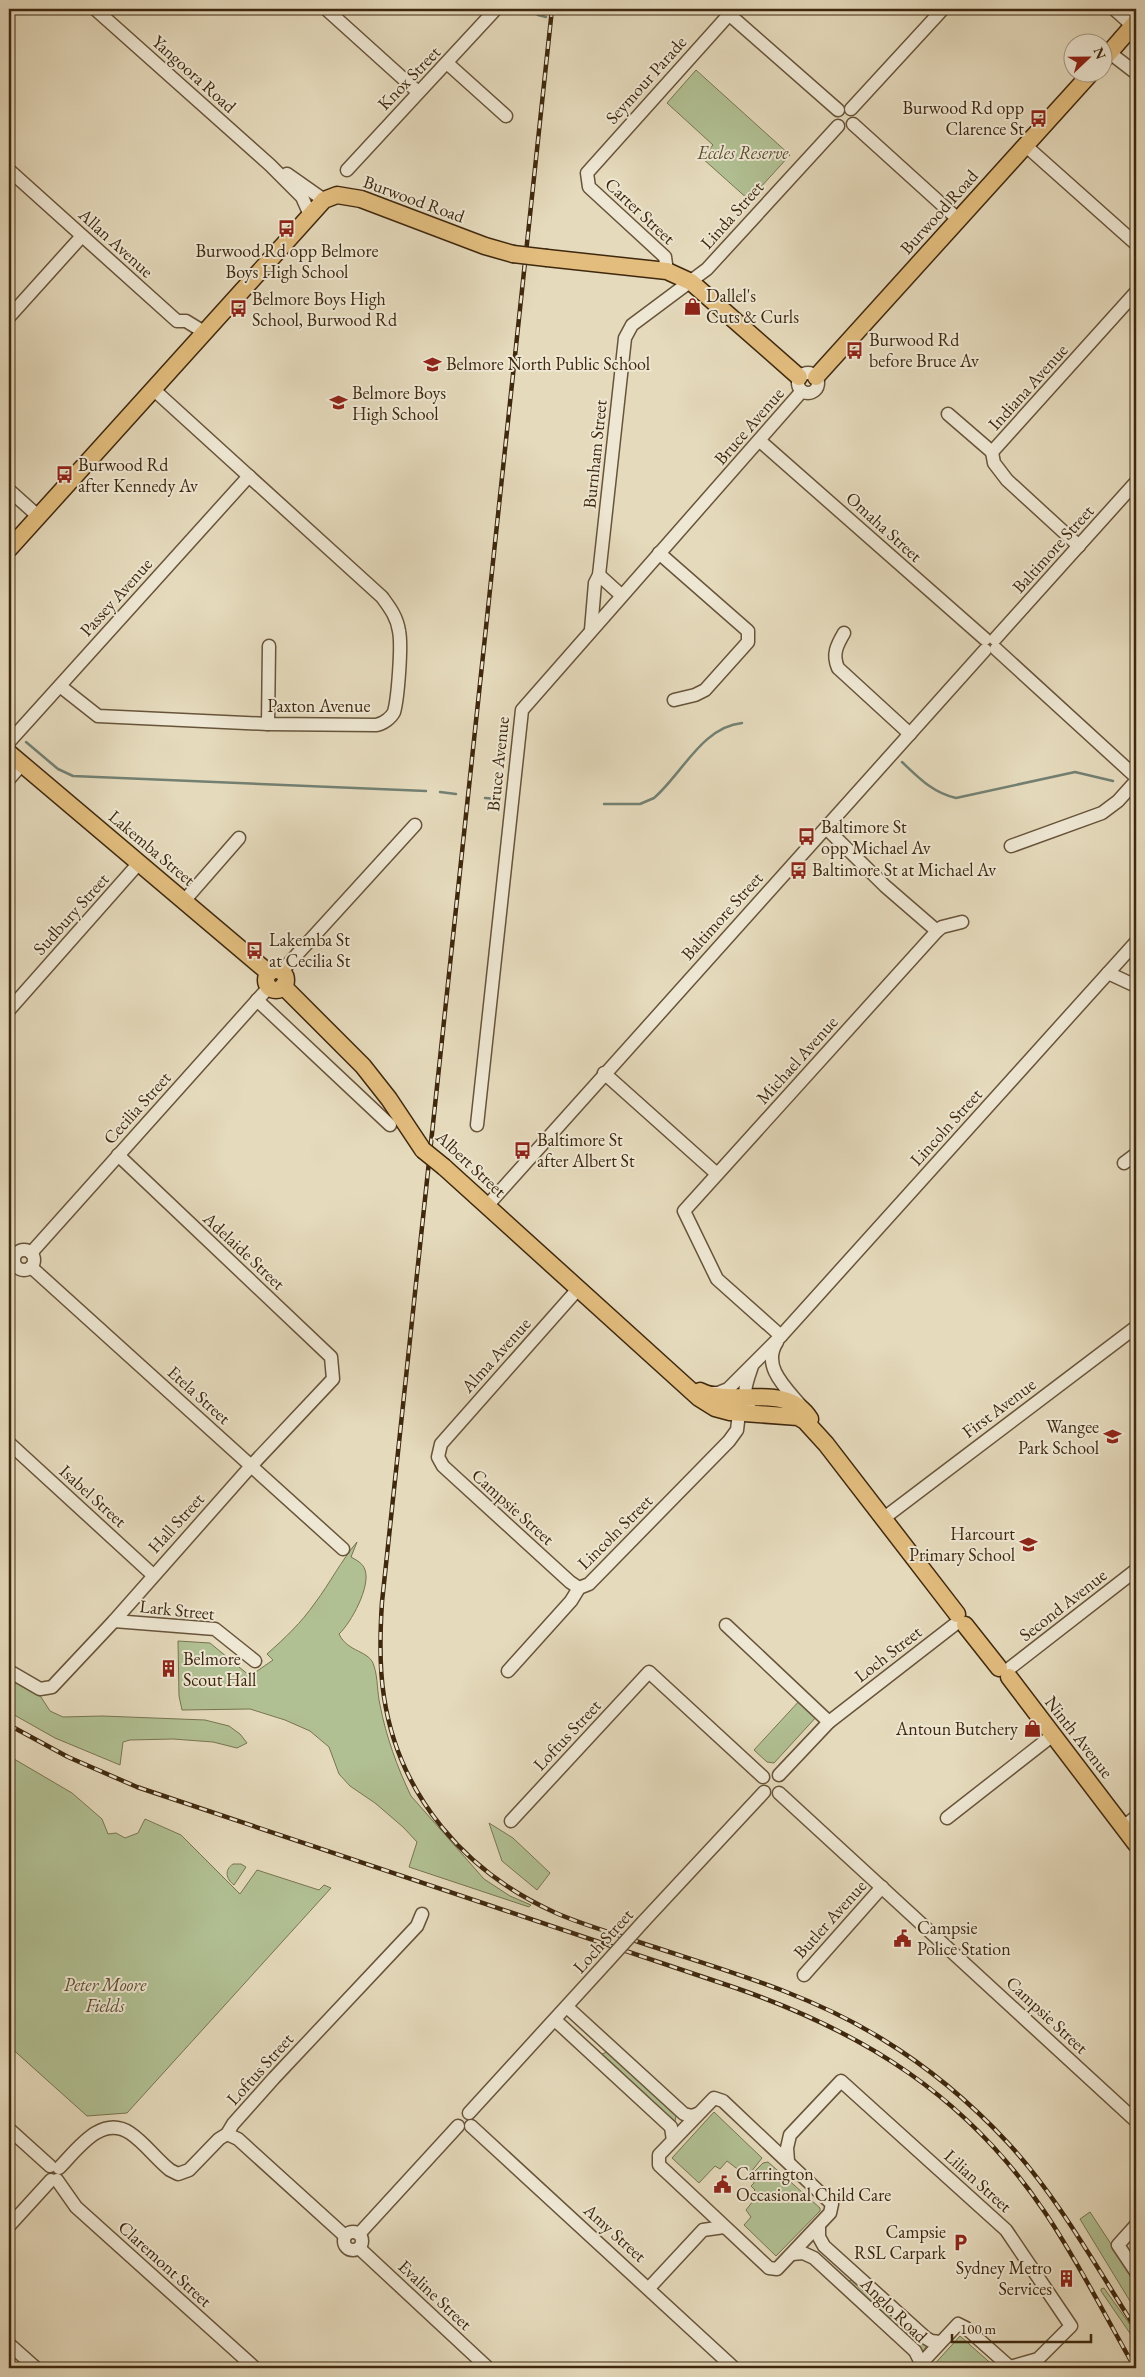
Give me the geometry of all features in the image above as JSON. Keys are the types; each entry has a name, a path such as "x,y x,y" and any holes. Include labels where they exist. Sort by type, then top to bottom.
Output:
{"main road":[{"path":"1112,50 1135,24"},
{"name":"Burwood Road","path":"816,377 1083,82"},
{"name":"Burwood Road","path":"324,200 337,195 361,199 485,246 513,254 667,271 691,282 801,384"},
{"path":"9,549 324,200"},
{"name":"Lakemba Street","path":"9,753 276,980"},
{"name":"Albert Street","path":"276,980 364,1066 423,1150 699,1398 715,1408 739,1414 798,1417 805,1421 826,1444"},
{"name":"Albert Street","path":"650,1354 702,1392 724,1398 779,1399 792,1404 808,1415 826,1444"},
{"name":"Ninth Avenue","path":"826,1444 884,1518 959,1621 1006,1671 1136,1844"}],"street":[{"name":"Yangoora Road","path":"95,9 270,165 302,197 310,215"},
{"path":"326,9 418,92"},
{"name":"Knox Street","path":"347,170 496,9"},
{"path":"853,124 844,128 838,126 834,117 845,110 944,9"},
{"path":"1114,9 1135,24"},
{"path":"729,11 845,110 855,115 853,124"},
{"name":"Seymour Parade","path":"587,177 590,168 729,11"},
{"path":"1112,60 1136,72"},
{"path":"447,64 506,116"},
{"path":"853,124 959,220"},
{"name":"Linda Street","path":"691,282 707,269 838,126"},
{"path":"1026,146 1136,244"},
{"name":"Yangoora Road","path":"270,165 283,171 324,200"},
{"name":"Allan Avenue","path":"9,170 177,321 186,321 204,332"},
{"name":"Carter Street","path":"587,177 589,187 665,257 667,271"},
{"path":"9,318 82,236"},
{"name":"Burnham Street","path":"591,630 625,338 632,325 691,282"},
{"name":"Indiana Avenue","path":"1079,546 1007,480 994,463 992,452 1136,292"},
{"path":"801,384 807,372 816,377"},
{"name":"Bruce Avenue","path":"477,1125 522,710 621,595 760,441 801,384 810,393 816,390 818,383 816,377"},
{"name":"Paxton Avenue","path":"60,686 98,716 268,724 382,724 393,713 401,650 399,630 394,614 382,597 153,389"},
{"path":"948,414 992,452"},
{"name":"Omaha Street","path":"760,441 990,644 1136,777"},
{"name":"Passey Avenue","path":"9,742 249,476"},
{"name":"Baltimore Street","path":"486,1206 1136,482"},
{"path":"9,490 38,516"},
{"path":"659,553 748,631 750,637 748,642 705,690 695,695 674,700"},
{"path":"599,574 621,595"},
{"path":"844,632 836,650 838,668 910,734"},
{"path":"268,724 269,646"},
{"path":"9,779 22,764"},
{"path":"1011,846 1102,813 1118,801 1136,781"},
{"name":"Cecilia Street","path":"31,1253 415,825"},
{"path":"826,828 885,886 936,931"},
{"path":"184,901 239,838"},
{"name":"Sudbury Street","path":"9,1010 139,863"},
{"name":"Michael Avenue","path":"781,1336 717,1279 684,1211 936,931 942,926 962,922"},
{"name":"Lincoln Street","path":"702,1392 718,1393 724,1391 781,1336 1136,942"},
{"path":"1108,973 1136,986"},
{"path":"257,1000 390,1125"},
{"path":"604,1073 717,1174"},
{"path":"1124,1163 1136,1154"},
{"name":"Adelaide Street","path":"118,1156 331,1357 333,1379"},
{"path":"9,1277 34,1262 31,1253 13,1249 14,1259 24,1267"},
{"name":"Etela Street","path":"24,1267 343,1549"},
{"name":"Alma Avenue","path":"441,1444 578,1290"},
{"name":"First Avenue","path":"884,1518 1134,1334"},
{"name":"Lincoln Street","path":"781,1336 771,1353 771,1363 776,1374 808,1415"},
{"path":"753,1363 745,1398 752,1407 782,1415"},
{"name":"Hall Street","path":"9,1671 40,1689 46,1689 56,1683 114,1621 251,1466 333,1379"},
{"name":"Lincoln Street","path":"508,1671 571,1601 579,1588 589,1584 729,1441 735,1434 739,1414"},
{"name":"Isabel Street","path":"9,1443 153,1575"},
{"name":"Campsie Street","path":"441,1444 438,1457 443,1466 570,1582 579,1588"},
{"name":"Second Avenue","path":"1006,1671 1136,1570"},
{"name":"Lark Street","path":"114,1621 216,1629 256,1661"},
{"name":"Loch Street","path":"779,1775 830,1722 959,1621"},
{"path":"726,1625 830,1722"},
{"name":"Loftus Street","path":"511,1821 649,1672 763,1777"},
{"path":"947,1818 1053,1736"},
{"path":"769,1773 779,1775 783,1784 779,1793 770,1795 764,1792 761,1787 763,1777 769,1773"},
{"name":"Loch Street","path":"359,2234 466,2122 606,1963 764,1792"},
{"name":"Campsie Street","path":"779,1793 1136,2121"},
{"path":"1123,1827 1136,1817"},
{"name":"Butler Avenue","path":"804,1975 882,1887"},
{"name":"Loftus Street","path":"54,2174 91,2135 104,2129 117,2129 128,2132 166,2167 178,2174 189,2170 218,2139 228,2134 234,2124 274,2078 417,1926 422,1914"},
{"path":"567,2007 684,2114 692,2116 697,2114"},
{"path":"555,2020 671,2127 673,2140"},
{"name":"Lilian Street","path":"790,2135 841,2080 1006,2230 1071,2326 1037,2364"},
{"path":"718,2098 788,2161 832,2204 830,2213 780,2267 773,2269 724,2227 659,2165 659,2155 697,2114 710,2101 718,2098"},
{"name":"Amy Street","path":"466,2122 734,2368"},
{"name":"Claremont Street","path":"9,2129 54,2174 76,2207 255,2368"},
{"path":"228,2134 234,2135 345,2236"},
{"path":"764,2139 772,2140 790,2135 787,2148 788,2161"},
{"path":"9,2226 54,2174"},
{"path":"649,2288 703,2230 705,2209"},
{"name":"Anglo Road","path":"819,2225 818,2237 824,2246 926,2338 931,2341 940,2342"},
{"path":"1136,2225 1118,2244 1136,2272"},
{"path":"703,2230 724,2227"},
{"path":"351,2232 359,2234 362,2242 359,2248 353,2250 347,2248 344,2243 345,2236 351,2232"},
{"name":"Evaline Street","path":"359,2248 488,2368"},
{"name":"Anglo Road","path":"792,2254 803,2253 814,2258 915,2351 919,2366"},
{"path":"919,2366 954,2326 962,2325 1010,2368 1037,2364"},
{"path":"9,2344 36,2368"}],"green space":[{"name":"Eccles Reserve","path":"696,70 790,155 749,200 702,158 713,145 667,103"},
{"path":"357,1542 351,1557 363,1565 366,1577 365,1585 359,1604 349,1622 339,1634 348,1645 372,1661 382,1717 397,1763 411,1796 484,1879 510,1896 531,1905 529,1907 409,1867 417,1842 375,1803 350,1786 339,1774 329,1747 310,1731 285,1720 250,1709 182,1710 179,1696 178,1641 210,1643 250,1676 273,1660 267,1654 310,1610"},
{"path":"9,1679 41,1697 50,1711 63,1717 102,1716 205,1720 229,1726 240,1734 247,1743 237,1748 213,1742 173,1739 130,1740 123,1742 120,1765 55,1738 9,1712"},
{"path":"801,1699 818,1715 774,1763 767,1762 754,1750"},
{"name":"Peter Moore Fields","path":"9,1756 72,1793 102,1819 108,1834 116,1833 125,1838 138,1833 145,1819 181,1835 240,1894 257,1870 319,1890 324,1885 331,1888 127,2113 87,2116 9,2046"},
{"path":"489,1823 513,1838 550,1873 537,1890 502,1861"},
{"path":"233,1864 241,1864 246,1867 234,1885 227,1875 228,1869"},
{"path":"607,2052 676,2116 675,2122 602,2057 602,2054"},
{"path":"714,2112 762,2158 751,2172 746,2170 745,2166 740,2171 727,2161 720,2169 715,2166 699,2183 672,2158"},
{"path":"768,2162 820,2208 820,2211 776,2256 744,2225 751,2217 746,2210 753,2201 749,2197 755,2190 751,2186 754,2183 753,2173 763,2163"},
{"path":"1090,2212 1136,2282 1136,2290 1132,2293 1136,2299 1136,2311 1080,2219"},
{"path":"854,2278 928,2344 922,2353 849,2284 849,2281"},
{"path":"1104,2288 1136,2333 1136,2342 1101,2291"},
{"path":"960,2336 996,2368 931,2368"}],"waterway":[{"path":"528,9 546,17"},
{"path":"604,804 640,804 654,798 704,742 728,726 742,723"},
{"path":"26,742 58,769 73,776 426,791"},
{"path":"902,762 933,789 956,798 1075,772 1113,781"},
{"path":"440,792 456,794"},
{"path":"485,798 498,799"}],"railway":[{"path":"552,9 382,1602 381,1673 392,1733 405,1767 421,1798 442,1827 466,1853 493,1876 523,1896 575,1921 731,1972 824,2008 882,2039 916,2061 948,2086 979,2114 1026,2164 1060,2209 1136,2329"},
{"path":"9,1725 68,1757 137,1787 736,1988 828,2026 870,2048 909,2073 946,2102 981,2134 1014,2170 1044,2211 1068,2249 1135,2368"}],"place":[{"name":"Burwood Rd opp Clarence St","path":"1038,118"},
{"name":"Burwood Rd opp Belmore Boys High School","path":"287,228"},
{"name":"Dallel's Cuts & Curls","path":"692,306"},
{"name":"Belmore Boys High School, Burwood Rd","path":"238,309"},
{"name":"Burwood Rd before Bruce Av","path":"855,350"},
{"name":"Belmore North Public School","path":"432,364"},
{"name":"Belmore Boys High School","path":"338,403"},
{"name":"Burwood Rd after Kennedy Av","path":"64,475"},
{"name":"Baltimore St opp Michael Av","path":"807,837"},
{"name":"Baltimore St at Michael Av","path":"798,870"},
{"name":"Lakemba St at Cecilia St","path":"255,950"},
{"name":"Baltimore St after Albert St","path":"523,1150"},
{"name":"Wangee Park School","path":"1113,1437"},
{"name":"Harcourt Primary School","path":"1029,1544"},
{"name":"Belmore Scout Hall","path":"169,1669"},
{"name":"Antoun Butchery","path":"1032,1729"},
{"name":"Campsie Police Station","path":"903,1938"},
{"name":"Carrington Occasional Child Care","path":"722,2184"},
{"name":"Campsie RSL Carpark","path":"960,2242"},
{"name":"Sydney Metro Services","path":"1066,2278"}]}
